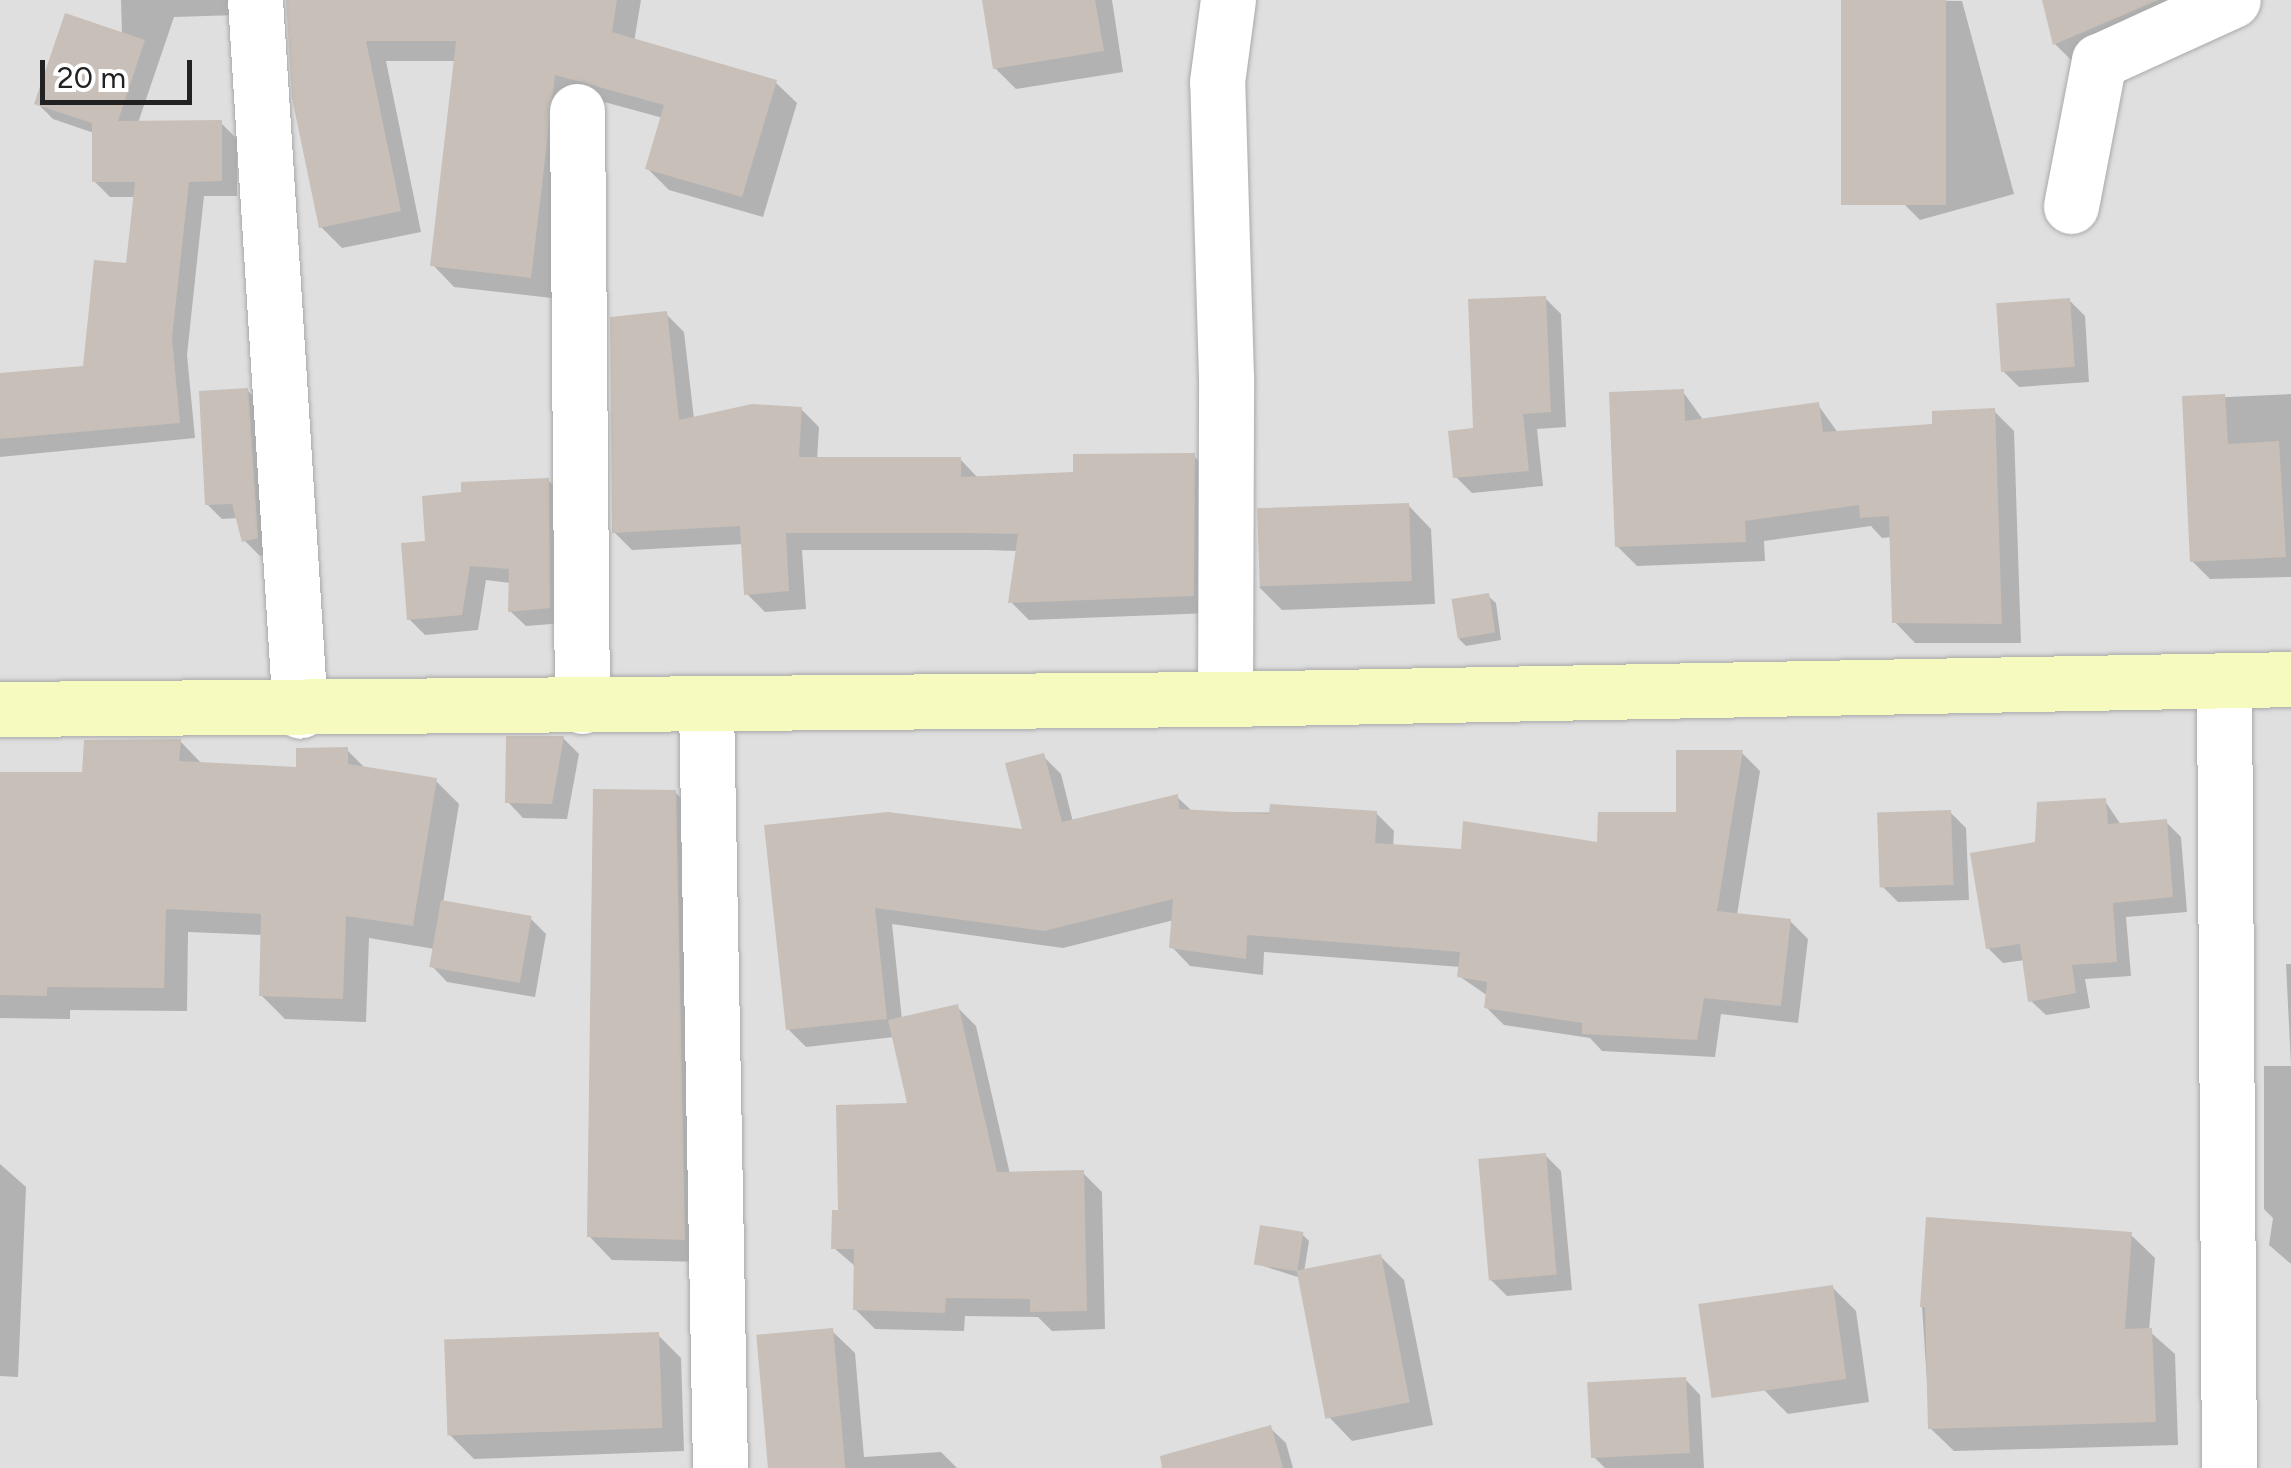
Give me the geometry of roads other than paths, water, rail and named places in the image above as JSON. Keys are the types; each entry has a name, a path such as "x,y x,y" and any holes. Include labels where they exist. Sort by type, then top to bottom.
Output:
{"street":[{"path":"255,0 300,711"},
{"path":"1225,699 1226,377 1217,82 1228,0"},
{"path":"2071,206 2100,61 2234,0"},
{"path":"577,111 582,706"},
{"path":"0,709 300,711 2291,680"},
{"path":"2224,682 2229,1468"},
{"path":"706,705 720,1468"}]}
